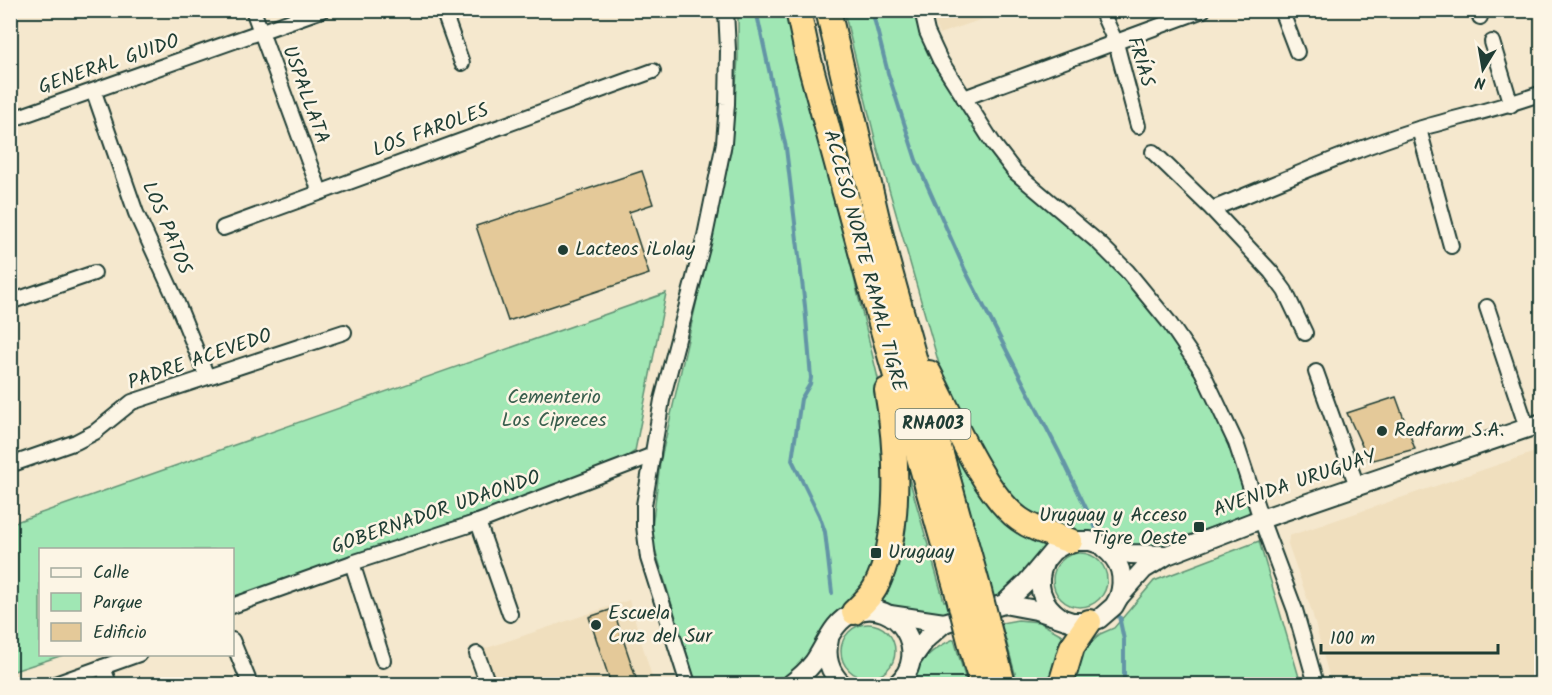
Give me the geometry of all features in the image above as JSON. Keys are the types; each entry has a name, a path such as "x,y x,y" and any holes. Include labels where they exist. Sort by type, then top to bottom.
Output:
{"highway":[{"name":"ACCESO NORTE RAMAL TIGRE","path":"798,10 808,57 869,281 968,591"},
{"name":"ACCESO NORTE RAMAL TIGRE","path":"828,10 985,668 1003,684"},
{"path":"887,261 918,350 981,472 996,495 1016,517 1034,528 1070,541"},
{"path":"854,612 874,590 880,577 888,556 894,520 894,454 890,405 869,281"},
{"path":"1060,684 1072,647 1089,622"}],"main road":[{"name":"AVENIDA URUGUAY","path":"1089,622 1107,614 1144,569 1167,555 1261,519 1534,426"},
{"name":"AVENIDA URUGUAY","path":"1070,541 1082,540 1098,543 1130,554 1167,555"},
{"path":"911,660 926,639 944,623 1004,604 1027,582 1048,556 1059,546 1070,541"},
{"path":"1098,543 1112,554 1121,570 1119,597"},
{"path":"1048,556 1039,579 1042,596 1050,610 1064,620"},
{"path":"1004,604 1036,610 1072,622 1089,622"},
{"path":"790,684 813,663 838,623 854,612 873,610 890,615 944,623"},
{"path":"890,615 908,634 912,651 905,676 897,684"},
{"path":"829,639 827,658 830,668 842,684"}],"street":[{"name":"USPALLATA","path":"253,10 320,192"},
{"name":"GENERAL GUIDO","path":"10,120 322,10"},
{"path":"443,10 462,63"},
{"path":"688,684 646,546 644,505 662,400 705,236 724,143 728,51 726,10"},
{"path":"922,10 927,33 940,60 1015,172 1099,243 1127,271 1168,321 1202,371 1236,443 1295,610 1316,684"},
{"name":"FRÍAS","path":"1101,10 1116,44 1138,126"},
{"path":"964,98 1116,44 1203,10"},
{"path":"1281,10 1297,52"},
{"path":"1492,42 1511,105"},
{"name":"LOS FAROLES","path":"223,228 653,71"},
{"name":"LOS PATOS","path":"94,92 136,213 175,298 207,377"},
{"path":"1212,209 1376,144 1419,129 1511,105 1542,93"},
{"path":"1419,129 1451,246"},
{"path":"1153,153 1212,209 1271,272 1286,291 1305,333"},
{"path":"10,302 94,273"},
{"path":"1487,307 1534,426"},
{"name":"PADRE ACEVEDO","path":"10,465 76,442 95,432 132,402 344,332"},
{"path":"1316,372 1356,486"},
{"name":"GOBERNADOR UDAONDO","path":"234,605 352,563 478,522 653,455"},
{"path":"478,522 510,614"},
{"path":"352,563 383,660"},
{"path":"234,645 250,684"},
{"path":"477,654 488,684"},
{"path":"55,684 134,656"},
{"path":"103,668 109,684"}],"shaded area":[{"path":"931,11 1006,11 939,34"},
{"path":"1541,450 1541,684 1331,684 1312,612 1288,544 1289,536"},
{"name":"Escuela Cruz del Sur","path":"629,600 654,684 493,684 481,650"}],"green space":[{"path":"738,11 790,11 882,395 889,454 879,567 822,645 791,677 772,678 752,684 696,684 651,536 660,463 731,150 738,58"},
{"path":"844,11 912,11 933,60 1013,176 1100,248 1156,311 1217,407 1254,505 1247,515 1180,538 1163,548 1148,551 1058,534 1001,490 949,399 877,147"},
{"name":"Cementerio Los Cipreces","path":"666,293 635,451 610,468 234,597 234,548 39,548 39,656 60,656 11,672 10,524"},
{"path":"945,419 969,464 1056,542 998,601 953,617 877,606 890,588 896,562 902,454 944,601 991,588"},
{"path":"1259,541 1301,684 1074,684 1073,677 1084,648 1100,634 1114,628 1154,581"},
{"path":"1075,553 1085,553 1095,557 1103,565 1107,580 1103,595 1095,603 1085,607 1075,607 1065,603 1057,595 1053,585 1053,575 1057,565 1065,557"},
{"path":"1018,620 1039,622 1062,635 1052,684 1018,684 1001,623"},
{"path":"863,624 873,624 883,628 891,636 895,651 891,666 883,674 873,678 863,678 853,674 845,666 841,656 841,646 845,636 853,628"},
{"path":"954,639 967,684 907,684 926,657"}],"building":[{"path":"963,10 982,10 964,16"},
{"name":"Lacteos iLolay","path":"642,171 653,204 629,212 649,274 508,321 476,226"},
{"name":"Redfarm S.A.","path":"1396,397 1415,449 1369,461 1347,413"},
{"path":"613,609 638,684 611,684 589,617"}],"waterway":[{"path":"756,10 786,148 805,306 811,378 801,399 792,460 825,532 832,593"},
{"path":"872,10 888,73 916,160 965,270 1100,537"},
{"path":"1121,620 1119,616 1124,640 1124,684"}],"place":[{"name":"Lacteos iLolay","path":"563,250"},
{"name":"Redfarm S.A.","path":"1382,431"},
{"name":"Uruguay y Acceso Tigre Oeste","path":"1199,527"},
{"name":"Uruguay","path":"876,553"},
{"name":"Escuela Cruz del Sur","path":"596,625"}]}
